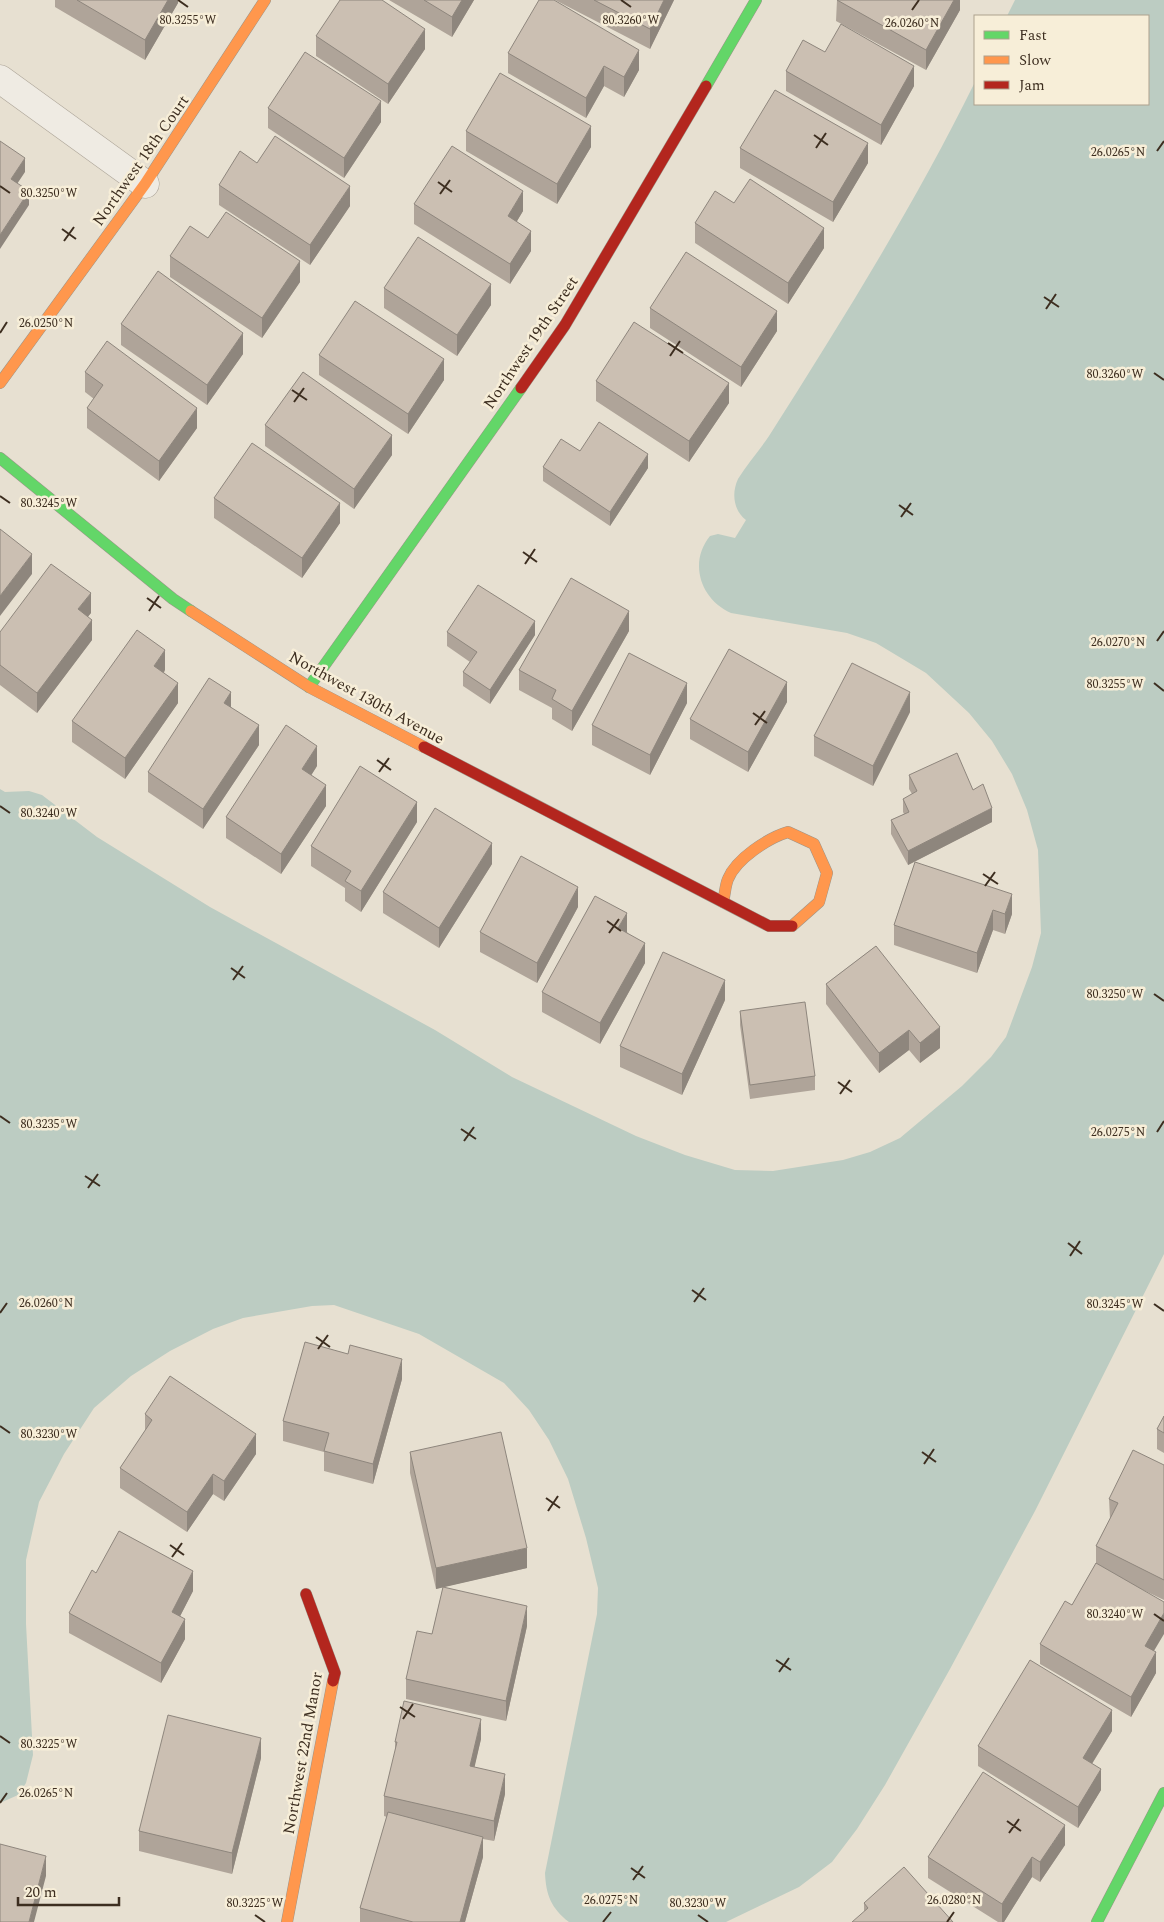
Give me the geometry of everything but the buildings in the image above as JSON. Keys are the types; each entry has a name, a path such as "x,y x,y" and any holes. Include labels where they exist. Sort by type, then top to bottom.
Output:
{"street":[{"name":"Northwest 18th Court","path":"0,384 145,184 265,0"},
{"name":"Northwest 19th Street","path":"309,687 565,325 756,0"},
{"path":"0,79 145,184"},
{"name":"Northwest 130th Avenue","path":"0,458 174,599 309,687 769,926 794,926 819,902 827,873 814,844 788,832 771,836 751,852 728,878 723,902"},
{"name":"Northwest 22nd Manor","path":"287,1922 335,1673 306,1594"},
{"path":"1097,1922 1164,1793"}],"shaded area":[{"path":"1015,0 1164,0 1164,1254 1035,1511 885,1785 857,1829 832,1862 799,1887 726,1922 569,1922 563,1917 554,1906 548,1894 545,1873 597,1614 598,1588 586,1538 568,1479 549,1440 529,1410 504,1383 419,1334 334,1305 312,1306 243,1318 213,1329 170,1351 131,1376 94,1408 64,1454 39,1502 26,1560 26,1624 33,1755 26,1783 18,1795 0,1803 0,789 5,792 29,791 42,795 97,837 210,907 435,1030 512,1077 636,1136 685,1155 735,1170 773,1171 843,1160 870,1152 900,1138 962,1086 991,1057 1006,1037 1032,967 1041,933 1038,850 1027,810 1012,774 992,741 969,713 926,673 876,643 847,633 731,613 721,607 705,590 699,569 703,547 710,536 718,534 735,538 746,520 739,512 735,502 734,496 738,479 769,436 877,262 928,173 974,84 974,105 1149,105 1149,15 1008,15"}],"traffic: fast":[{"path":"706,86 756,0"},
{"path":"309,687 521,388"},
{"path":"0,458 173,599 191,611"},
{"path":"1097,1922 1164,1793"}],"traffic: slow":[{"path":"0,383 145,184 265,0"},
{"path":"191,611 309,687 424,747"},
{"path":"723,902 728,879 738,864 762,844 788,832 814,844 827,873 819,902 792,926"},
{"path":"287,1922 333,1681"}],"traffic: jam":[{"path":"521,388 565,325 706,86"},
{"path":"424,747 769,926 792,926"},
{"path":"306,1594 335,1673 333,1681"}]}
